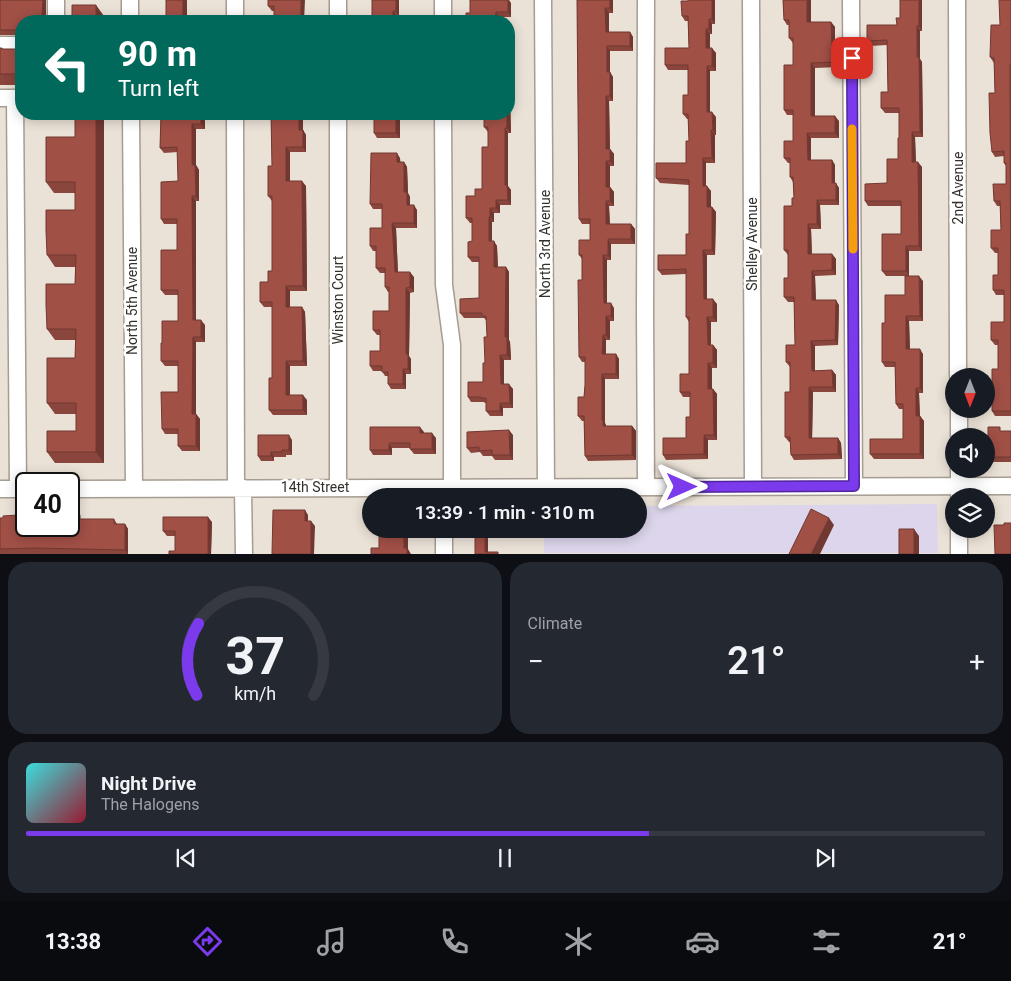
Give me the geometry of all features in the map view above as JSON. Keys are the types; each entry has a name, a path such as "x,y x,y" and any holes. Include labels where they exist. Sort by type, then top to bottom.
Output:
{"street":[{"path":"56,0 56,15"},
{"path":"130,0 130,15"},
{"path":"235,0 235,15"},
{"path":"338,0 338,15"},
{"path":"442,0 443,15"},
{"name":"North 3rd Avenue","path":"543,0 546,488"},
{"path":"646,0 646,487"},
{"name":"Shelley Avenue","path":"751,0 753,487"},
{"path":"851,0 854,486"},
{"name":"2nd Avenue","path":"957,0 958,368"},
{"path":"0,45 15,45"},
{"path":"0,98 15,98"},
{"path":"15,120 22,472"},
{"name":"North 5th Avenue","path":"131,120 134,489"},
{"path":"236,120 240,488 244,554"},
{"name":"Winston Court","path":"338,120 338,487"},
{"path":"443,120 444,285 452,345 447,488"},
{"name":"14th Street","path":"546,488 854,486 945,490"},
{"name":"14th Street","path":"990,488 1011,486"},
{"path":"0,489 15,488"},
{"name":"14th Street","path":"80,489 374,488"},
{"path":"444,538 444,554"},
{"path":"959,538 959,554"}],"shaded area":[{"path":"937,504 938,553 544,553 544,538 647,538 647,506"}],"building":[{"path":"0,0 43,0 42,15 15,15 15,30 0,30"},
{"path":"166,0 183,0 183,15 166,15"},
{"path":"268,0 301,0 301,15 274,15 274,6 268,6"},
{"path":"372,0 396,0 396,11 393,11 393,15 372,15"},
{"path":"470,0 508,0 508,12 496,12 496,15 466,15 466,13 470,13"},
{"path":"577,0 610,0 610,8 605,8 606,32 630,32 630,46 607,46 607,72 610,72 610,96 606,96 606,149 610,149 610,161 606,161 606,187 610,187 610,201 606,201 606,224 631,224 631,239 608,239 608,255 603,255 604,303 611,303 611,316 606,316 606,335 603,335 602,354 616,354 616,374 602,374 602,420 603,426 632,426 632,455 585,456 584,416 578,416 578,397 584,397 585,385 585,357 579,357 578,280 582,280 582,255 579,255 579,240 590,240 590,219 579,219"},
{"path":"712,0 712,19 709,19 709,29 706,29 706,48 712,48 712,66 707,66 707,112 712,112 712,158 703,158 703,186 707,186 707,207 712,207 712,250 703,250 704,299 713,299 713,317 707,317 708,345 713,345 713,363 708,363 708,389 713,389 714,435 704,435 704,454 663,455 663,438 686,438 686,417 690,417 690,392 680,392 680,374 689,374 689,317 686,317 686,269 658,270 658,255 686,255 686,234 689,234 689,180 656,178 656,163 686,163 686,141 689,141 688,114 683,114 683,95 688,95 688,65 665,65 665,48 689,48 688,16 682,16 681,1"},
{"path":"783,0 807,0 807,22 831,22 832,46 835,46 835,62 811,63 811,116 835,116 835,133 807,133 808,160 832,160 832,183 836,183 836,200 817,200 817,224 808,224 808,254 832,254 832,270 812,271 812,300 836,300 835,340 811,341 812,371 832,370 833,387 809,387 809,438 838,438 838,454 791,455 790,437 785,437 785,392 790,392 790,362 786,362 786,345 795,345 794,297 784,297 784,278 788,278 788,250 784,250 784,206 792,206 792,198 794,198 793,177 790,177 790,158 784,158 784,141 793,141 793,110 784,110 784,65 793,65 793,38 789,38 789,20 784,20"},
{"path":"900,0 919,0 917,57 919,57 920,132 912,132 912,162 918,162 919,246 906,246 906,271 882,271 882,234 901,234 901,201 865,201 865,184 887,183 887,159 898,159 899,108 881,108 881,92 888,92 887,40 867,41 867,25 897,25 896,18 900,18"},
{"path":"999,0 1011,0 1011,411 995,411 995,369 998,369 998,340 991,340 991,322 1004,322 1004,290 993,290 993,275 998,275 998,248 991,248 991,230 1001,230 1000,201 994,201 993,184 1006,184 1004,151 992,152 990,133 989,93 995,93 994,58 990,57 991,25 1000,25"},
{"path":"72,5 96,5 96,15 72,15"},
{"path":"0,48 15,49 15,74 0,74"},
{"path":"75,120 96,120 96,452 47,452 47,431 76,431 76,403 47,403 47,358 75,358 76,329 47,329 46,284 75,284 76,255 47,255 46,210 75,210 75,182 46,182 46,137 75,137"},
{"path":"161,120 201,120 201,124 192,124 192,165 195,165 196,196 192,196 193,320 201,320 201,337 193,337 192,414 196,414 196,446 178,446 178,429 162,429 161,392 178,392 178,361 161,361 162,321 178,321 178,290 161,290 161,250 177,250 177,219 161,219 161,182 178,181 177,147 160,148"},
{"path":"271,120 299,120 299,130 303,130 303,147 286,147 286,181 302,181 303,286 286,286 286,307 302,307 303,361 286,361 286,395 303,395 303,410 269,410 269,378 272,378 272,302 260,302 260,282 268,282 268,271 272,271 272,196 268,196 268,166 272,166"},
{"path":"374,120 396,120 396,133 374,133"},
{"path":"484,120 507,120 507,128 505,128 505,185 507,185 508,200 496,200 496,208 490,208 489,217 489,241 494,241 494,267 506,267 505,337 507,337 507,355 500,355 501,384 509,384 510,403 500,403 500,411 486,411 486,398 468,397 468,382 483,382 483,363 485,363 484,337 487,337 486,316 482,316 482,313 460,313 460,299 479,298 479,257 468,257 468,242 472,241 472,218 466,218 466,196 475,196 475,189 482,189 482,147 488,147 488,127 484,127"},
{"path":"371,153 397,153 397,162 404,162 404,192 407,192 407,205 414,205 414,223 392,223 395,272 410,272 410,287 406,288 406,354 408,354 408,369 403,369 403,384 388,384 388,372 382,372 382,366 370,366 370,351 380,351 380,330 373,330 373,311 389,311 389,287 385,287 385,268 376,268 376,246 370,246 370,228 382,228 382,204 370,204"},
{"path":"905,276 919,276 920,316 906,316 906,349 920,349 920,388 916,388 916,416 920,416 920,454 870,454 870,439 903,439 903,404 896,404 895,362 882,362 882,323 885,323 885,295 905,295"},
{"path":"370,427 420,427 420,433 432,433 432,449 410,449 410,443 389,443 389,450 370,450"},
{"path":"1000,427 1000,431 1011,431 1011,457 995,457 995,428 988,428"},
{"path":"509,430 510,455 492,455 492,450 479,451 479,447 467,448 467,432"},
{"path":"258,435 289,435 289,450 271,452 271,456 258,456"},
{"path":"811,509 829,518 811,554 789,554"},
{"path":"273,510 305,510 305,521 311,521 311,554 272,554"},
{"path":"15,515 15,537 80,537 80,519 114,519 114,524 125,524 125,550 0,549 0,518 3,518 3,516"},
{"path":"163,517 208,517 208,554 169,554 169,551 175,551 175,531 163,531"},
{"path":"1004,523 1011,523 1011,554 995,554 995,525 1004,525"},
{"path":"899,529 914,529 914,554 899,554"},
{"path":"379,538 404,538 404,548 407,548 407,554 371,554 371,548 379,548"},
{"path":"475,538 485,538 485,552 498,552 498,554 475,554"}],"slow traffic":[{"path":"852,129 853,249"}],"route":[{"path":"682,487 854,486 852,58"}]}
